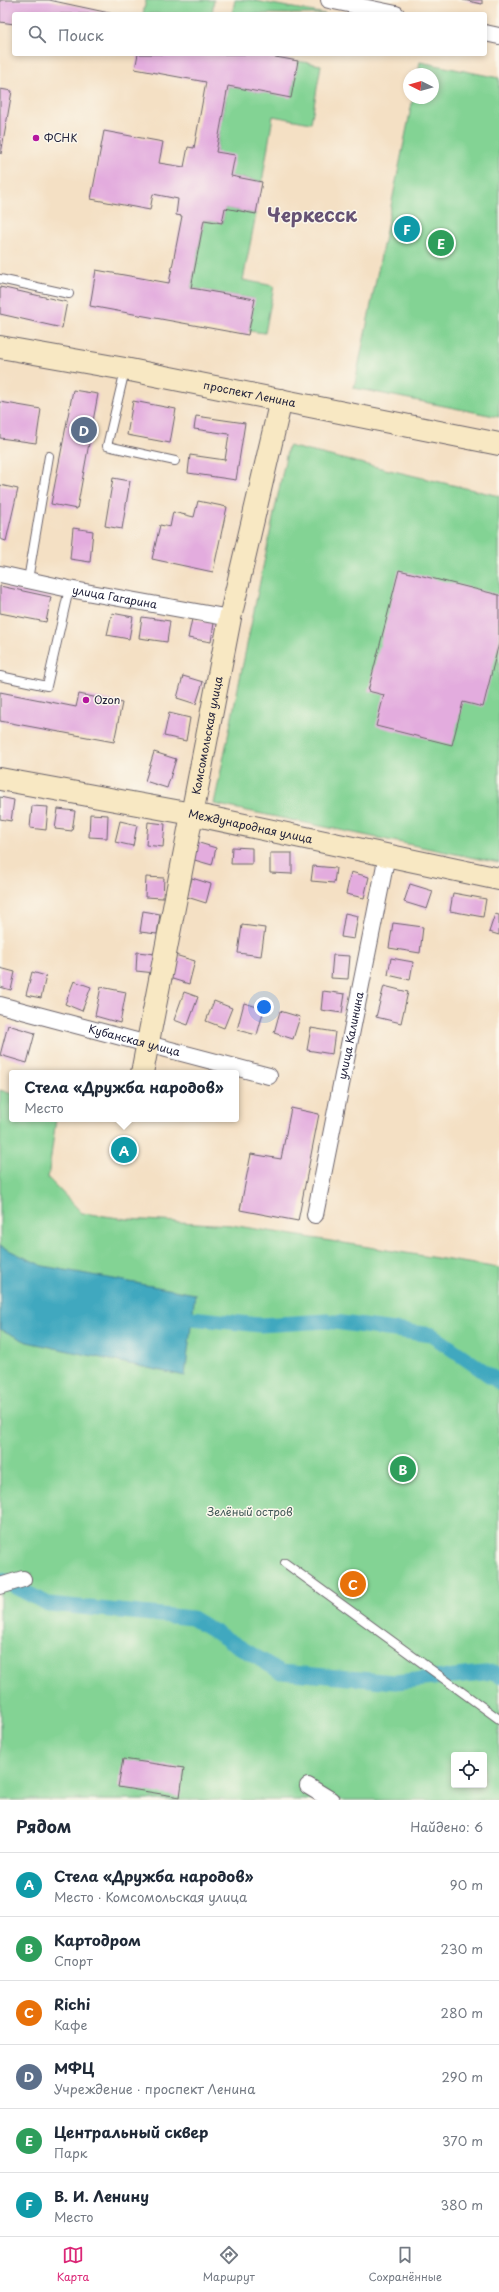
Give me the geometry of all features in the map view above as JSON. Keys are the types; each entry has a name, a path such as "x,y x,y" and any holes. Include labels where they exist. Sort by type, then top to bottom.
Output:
{"main road":[{"name":"проспект Ленина","path":"0,347 125,369 499,444"},
{"name":"Комсомольская улица","path":"143,1070 230,618 281,400"},
{"name":"Международная улица","path":"0,779 192,814 499,879"}],"street":[{"path":"329,0 362,3 390,12"},
{"path":"487,33 499,36"},
{"name":"улица Гагарина","path":"0,574 70,589 230,618"},
{"name":"улица Калинина","path":"315,1215 387,856"},
{"name":"Кубанская улица","path":"0,1005 269,1076"},
{"path":"0,1586 22,1580"},
{"path":"308,1786 331,1800"}],"lane":[{"path":"0,279 69,294"},
{"path":"125,369 107,446 175,461"},
{"path":"28,580 49,456"},
{"path":"0,676 47,686 70,589"},
{"path":"285,1563 499,1719"}],"green space":[{"path":"146,0 214,0 212,12 143,12"},
{"path":"235,0 251,0 314,12 232,12"},
{"path":"298,61 321,65 311,123 273,116 262,182 231,176 216,152 228,86 291,97"},
{"path":"420,62 499,78 499,417 354,388 412,104 439,104 439,68 419,68"},
{"path":"225,208 256,214 243,280 274,286 265,333 249,331 254,299 191,288 204,220 222,223"},
{"path":"288,446 499,496 499,863 214,804"},
{"name":"Зелёный остров","path":"0,1090 9,1093 9,1122 56,1122 48,1178 82,1213 127,1219 231,1225 499,1268 499,1800 0,1800"}],"water":[{"path":"0,1246 43,1266 195,1294 185,1376 27,1342 0,1329"}],"building":[{"path":"0,0 49,0 105,12 12,12 12,24 0,22"},
{"path":"463,0 482,0 482,4"},
{"path":"138,56 270,56 298,61 291,98 228,86 216,152 235,155 231,176 262,182 256,214 225,208 222,223 204,220 191,288 255,299 248,335 90,306 96,270 169,283 182,216 176,215 178,199 153,194 150,210 91,199 104,131 163,142 159,163 184,167 188,147 194,148 206,82 135,69"},
{"path":"0,89 12,91 1,154 0,153"},
{"path":"0,287 67,302 62,328 0,314"},
{"path":"73,390 98,394 77,509 51,504"},
{"path":"133,401 176,409 170,443 127,435"},
{"path":"0,402 41,409 36,443 0,438"},
{"path":"196,416 245,423 236,480 188,473 190,455 225,460 229,434 194,429"},
{"path":"113,478 130,481 122,529 105,526"},
{"path":"0,485 18,489 6,541 0,539"},
{"path":"198,501 227,507 213,572 152,559 160,525 170,527 173,512 194,517"},
{"path":"73,528 93,531 90,562 70,559"},
{"path":"399,570 499,595 499,643 483,707 463,702 452,745 376,726 384,695 368,691"},
{"path":"0,586 51,597 46,622 0,613"},
{"path":"112,613 133,617 129,639 107,635"},
{"path":"142,617 170,621 167,642 139,638"},
{"path":"192,619 214,623 211,642 188,638"},
{"path":"183,676 203,682 196,704 177,698"},
{"path":"0,692 76,707 79,694 122,703 114,742 0,721"},
{"path":"169,713 190,718 186,741 164,736"},
{"path":"154,752 176,759 167,788 145,781"},
{"path":"0,797 14,800 11,821 0,819"},
{"path":"32,806 48,807 46,830 30,828"},
{"path":"58,809 75,811 72,831 55,829"},
{"path":"90,814 108,815 107,838 89,837"},
{"path":"120,821 137,825 133,846 115,842"},
{"path":"148,822 165,824 163,847 146,845"},
{"path":"196,842 216,848 212,865 191,859"},
{"path":"232,847 252,848 252,864 231,864"},
{"path":"270,853 292,853 292,874 270,873"},
{"path":"313,866 336,868 334,883 311,881"},
{"path":"351,872 369,877 364,898 346,894"},
{"path":"146,877 164,878 163,898 145,897"},
{"path":"192,878 211,884 206,903 187,897"},
{"path":"410,884 433,891 427,909 404,902"},
{"path":"453,893 486,899 483,917 450,911"},
{"path":"143,911 160,914 157,934 140,932"},
{"path":"345,913 358,916 354,939 341,937"},
{"path":"495,914 499,915 499,935 489,932"},
{"path":"393,923 423,927 420,953 389,948"},
{"path":"242,925 265,928 261,956 238,953"},
{"path":"137,952 156,954 155,973 136,971"},
{"path":"175,955 195,961 189,984 169,978"},
{"path":"333,955 350,956 348,979 331,978"},
{"path":"391,958 413,962 410,980 388,975"},
{"path":"0,968 15,972 11,990 0,987"},
{"path":"32,972 46,976 41,998 26,995"},
{"path":"74,981 91,987 82,1011 65,1004"},
{"path":"384,986 408,992 401,1023 376,1017"},
{"path":"101,987 126,992 120,1023 95,1016"},
{"path":"323,991 345,994 342,1013 321,1010"},
{"path":"184,992 198,997 188,1025 174,1020"},
{"path":"214,1001 232,1008 224,1028 206,1021"},
{"path":"244,1003 264,1009 257,1035 237,1030"},
{"path":"280,1011 300,1017 293,1039 274,1033"},
{"path":"8,1025 35,1033 27,1063 0,1055"},
{"path":"311,1028 335,1032 332,1054 307,1050"},
{"path":"291,1108 319,1114 298,1221 240,1210 251,1154 281,1159"},
{"path":"123,1759 184,1768 180,1797 118,1787"}],"waterway":[{"path":"172,1316 260,1325 327,1321 432,1335 499,1382"},
{"path":"2,1580 48,1604 192,1618 281,1672 395,1682 494,1672 499,1676"}],"place":[{"name":"ФСНК","path":"36,138"},
{"name":"В. И. Ленину","path":"407,229"},
{"name":"Центральный сквер","path":"441,243"},
{"name":"МФЦ","path":"84,430"},
{"name":"Ozon","path":"86,700"},
{"name":"Стела «Дружба народов»","path":"124,1150"},
{"name":"Картодром","path":"403,1469"},
{"name":"Richi","path":"353,1584"}],"district":[{"name":"Черкесск","path":"312,215"}]}
